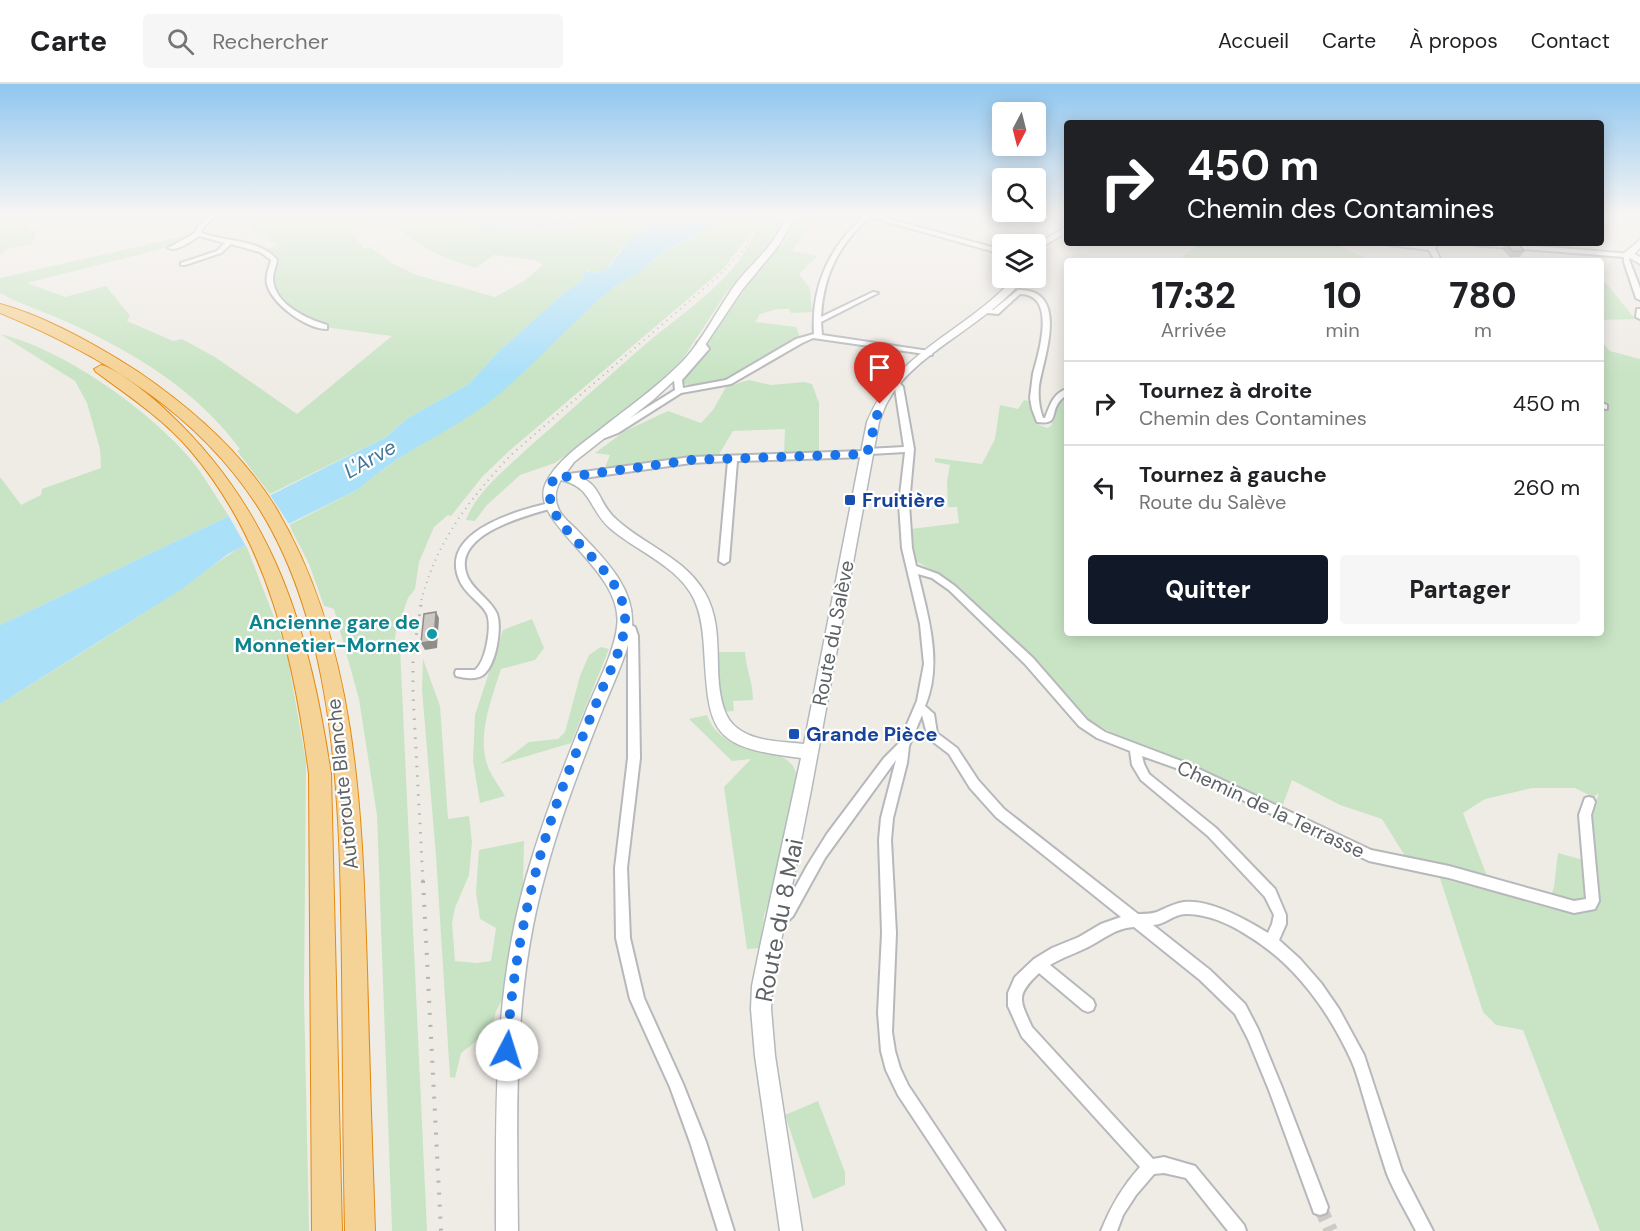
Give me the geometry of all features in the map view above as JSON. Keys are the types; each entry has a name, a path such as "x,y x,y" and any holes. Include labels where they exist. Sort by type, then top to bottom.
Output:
{"highway":[{"name":"Autoroute Blanche","path":"0,308 81,344 137,376 190,418 230,458 253,488 278,529 303,581 301,615 320,774 327,1231"},
{"name":"Autoroute Blanche","path":"0,319 66,349 123,383 173,424 211,466 240,507 301,615 335,700 348,806 352,870 360,1231"}],"main road":[{"path":"507,1231 506,1069 515,972 534,881 558,802 615,658 625,626 623,605 616,585 597,560 559,522 550,506 550,490 562,476 570,459 650,398 677,374 754,269"},
{"name":"Route du Salève","path":"810,752 877,410 896,383 929,353 987,312 1010,288"},
{"path":"562,476 579,480 589,486 608,520 678,570 699,594 710,626 716,708 725,726 734,734 750,742 810,752"},
{"name":"Route du 8 Mai","path":"791,1231 762,1032 762,986 810,752"}],"street":[{"path":"272,269 270,282 276,295 302,316 324,327"},
{"path":"818,337 816,322 819,301 829,269"},
{"path":"1629,269 1640,298"},
{"path":"987,312 994,312 1018,291 1028,291 1036,297 1047,325 1036,386 1036,410 1040,420 1048,420 1055,401 1064,393"},
{"path":"816,322 875,292"},
{"path":"1640,311 1640,317"},
{"path":"596,438 615,431 679,391 728,382 807,338 818,337 929,353"},
{"path":"679,391 678,380 705,349 701,344"},
{"path":"896,383 899,387 910,449 904,504 911,568 924,617 929,651 928,677 903,746 904,755 893,791 886,829 889,944 884,1023 885,1046 892,1068 903,1090 997,1231"},
{"path":"562,476 691,460 867,453 910,449"},
{"path":"724,561 733,459"},
{"path":"460,674 476,674 484,668 495,624 489,608 471,590 461,574 460,558 476,536 494,525 525,512 550,506"},
{"name":"Chemin de la Terrasse","path":"911,568 935,576 952,588 1029,661 1083,723 1101,735 1180,765 1369,855 1449,872 1574,907 1583,907 1593,901 1586,815 1589,802"},
{"path":"625,626 632,630 633,636 634,758 621,868 623,938 637,999 676,1084 698,1142 726,1231"},
{"path":"919,707 927,711 932,735 953,751 978,790 1017,827 1216,985 1240,1010 1253,1034 1320,1207"},
{"path":"774,921 782,919 787,913 814,866 888,761 903,746"},
{"path":"1136,750 1138,765 1145,777 1212,832 1270,893 1278,908 1280,920 1271,942"},
{"path":"1150,1167 1027,1032 1015,1006 1016,987 1039,964 1057,953 1084,942 1106,928 1157,919 1178,909 1203,909 1228,918 1271,942 1316,988 1359,1060 1395,1174 1425,1231"},
{"path":"1039,964 1088,1005"},
{"path":"1109,1231 1117,1210 1130,1190 1150,1167 1164,1165 1190,1171 1238,1231"}],"green space":[{"path":"42,269 84,269 27,283 65,297 106,286 130,316 127,321 173,341 182,339 215,357 297,414 392,336 324,327 324,324 295,309 283,298 274,284 276,269 403,269 417,275 495,297 524,281 539,269 606,269 594,273 587,270 583,280 564,293 497,353 469,384 408,418 386,437 270,494 237,451 240,449 223,427 160,373 113,344 0,293 0,278"},
{"path":"643,269 723,269 509,451 482,477 451,516 448,515 434,527 419,562 415,589 408,598 400,621 397,622 394,647 400,647 427,1231 392,1231 377,815 359,699 334,609 324,606 309,564 289,525 359,489 404,455 490,401 610,290"},
{"path":"732,269 748,269 726,293 682,360 635,403 555,463 520,475 486,506 475,521 466,520 484,490 502,472 641,348 712,290"},
{"path":"759,269 805,269 799,274 810,288 812,312 791,313 789,309 777,309 760,314 755,322 796,327 800,338 744,372 729,378 714,383 683,384 685,378 709,349 708,342"},
{"path":"1604,282 1605,282 1635,319 1604,320"},
{"path":"0,334 24,341 75,366 101,382 149,418 187,455 229,516 0,625 0,477 21,505 41,495 42,489 101,468 100,449 87,403 75,381"},
{"path":"1604,344 1610,351 1640,359 1640,1231 1600,1231 1523,1030 1496,1025 1483,1012 1440,878 1547,907 1554,887 1558,853 1583,860 1586,877 1599,883 1592,812 1599,793 1593,797 1575,788 1532,788 1485,799 1463,813 1488,879 1405,856 1382,819 1340,805 1292,780 1282,807 1182,761 1136,746 1087,719 1011,637 954,583 916,561 911,529 959,523 957,507 948,507 947,481 950,465 935,462 935,458 982,464 995,439 1000,405 1018,409 1024,400 1032,402 1037,424 1047,428 1051,426 1058,404 1064,397 1064,636 1604,636"},
{"path":"749,380 771,385 804,382 812,384 819,403 819,452 784,454 785,429 733,431 718,456 688,457 604,470 610,455 595,453 625,431 668,411 701,423 713,410 726,387"},
{"path":"246,545 286,648 306,762 304,996 309,1231 0,1231 0,704 180,590"},
{"path":"532,619 544,648 535,660 501,669 484,730 488,767 505,796 480,803 473,761 475,715 503,630"},
{"path":"601,647 609,649 571,743 500,764 529,742 558,739 565,732 580,676 589,655"},
{"path":"716,652 745,652 753,700 733,701 734,711 721,712"},
{"path":"423,659 440,706 448,819 469,816 472,842 469,875 455,908 452,923 455,961 477,963 491,961 496,928 480,919 476,892 479,850 524,841 523,890 501,1002 496,1011 492,1029 461,1053 455,1078 450,1077 436,856 422,690"},
{"path":"707,715 716,731 728,740 784,758 792,765 797,778 771,896 764,915 760,948 747,949 724,787 751,759 732,761 689,719"},
{"path":"818,1101 845,1172 845,1185 813,1199 785,1115"}],"water":[{"name":"L'Arve","path":"606,269 644,269 609,291 522,374 476,412 390,464 359,489 228,554 182,589 0,704 0,625 229,516 386,437 408,418 469,384 497,353 564,293 583,280 584,271 600,273"}],"pier":[{"path":"268,492 291,527 247,548 227,513"}],"building":[{"path":"436,612 434,641 421,643 424,614"}],"tunnel":[{"path":"1320,1207 1331,1231"}],"railway":[{"path":"420,606 426,583 444,542 482,487 513,453 726,269"},
{"path":"421,605 413,657 413,694 423,882"},
{"path":"423,881 441,1231"}],"place":[{"name":"Fruitière","path":"850,500"},
{"name":"Ancienne gare de Monnetier-Mornex","path":"432,634"},
{"name":"Grande Pièce","path":"794,734"}],"route":[{"path":"507,1050 515,972 534,881 558,802 615,658 625,626 623,605 616,585 597,560 553,513 550,506 550,485 556,475 569,477 691,460 867,454 875,416 880,404"}]}
